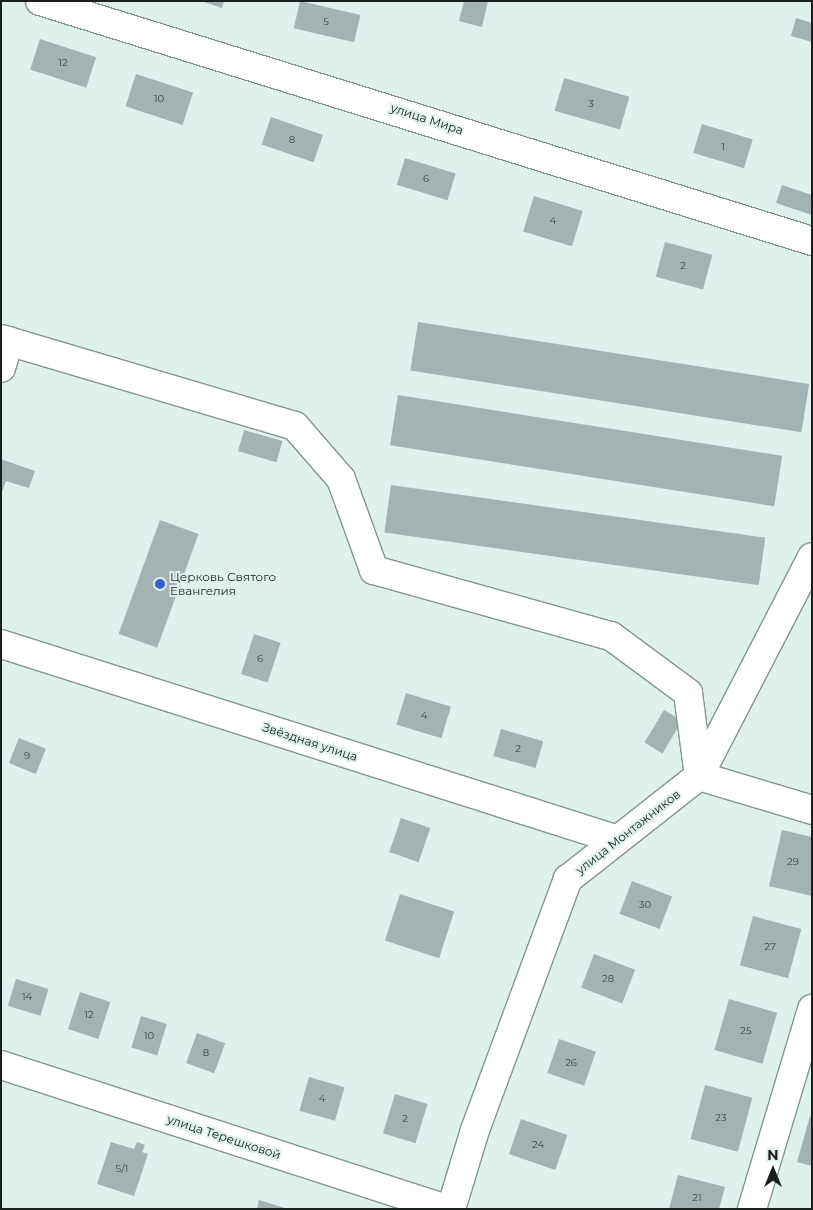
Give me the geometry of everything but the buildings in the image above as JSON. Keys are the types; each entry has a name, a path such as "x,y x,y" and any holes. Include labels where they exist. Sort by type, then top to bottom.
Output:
{"street":[{"name":"улица Мира","path":"40,1 812,241"},
{"path":"1,368 5,340 295,426 341,479 374,570 611,636 688,693 699,776 812,810"},
{"name":"улица Монтажников","path":"449,1209 475,1130 568,880 699,776 812,557"},
{"name":"Звёздная улица","path":"1,644 618,840"},
{"path":"752,1209 812,1009"},
{"name":"улица Терешковой","path":"1,1065 449,1209"}],"place":[{"name":"Церковь Святого Евангелия","path":"160,584"}]}
